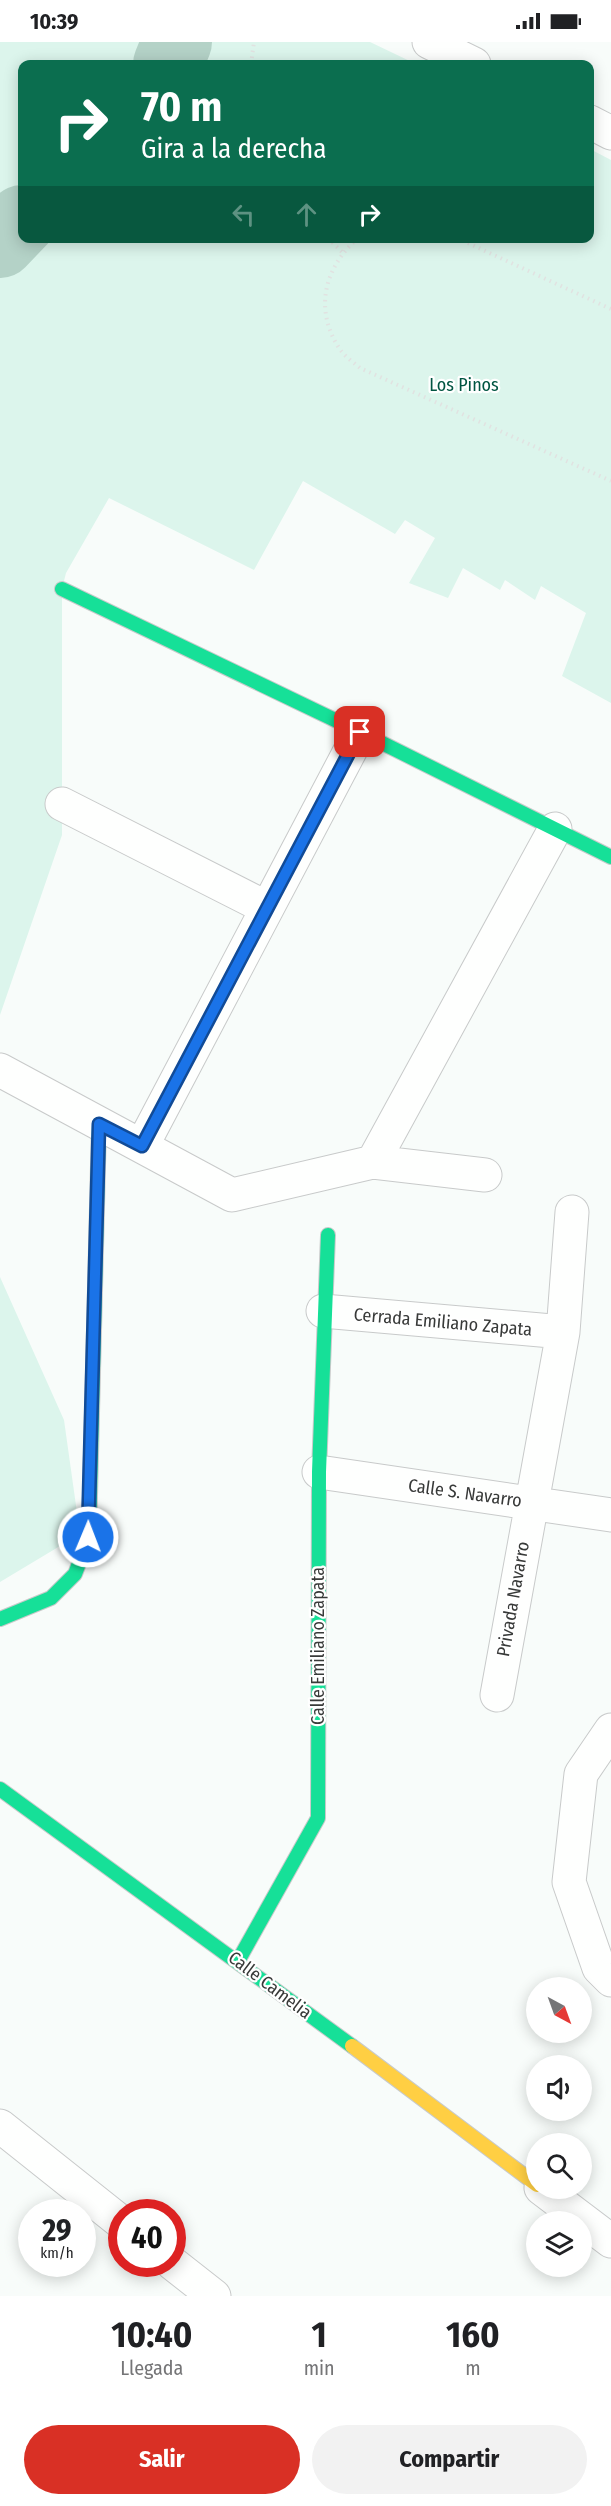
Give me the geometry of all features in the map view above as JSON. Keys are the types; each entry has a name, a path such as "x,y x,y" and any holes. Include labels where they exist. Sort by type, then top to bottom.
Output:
{"street":[{"path":"429,42 466,60"},
{"path":"594,124 611,133"},
{"path":"62,589 360,732 611,857"},
{"path":"142,1146 360,732"},
{"path":"62,804 267,908"},
{"path":"373,1162 555,830"},
{"path":"0,1070 232,1195 373,1162 485,1175"},
{"path":"0,1619 51,1598 75,1574 88,1537 99,1124"},
{"path":"530,1503 563,1332 572,1212"},
{"name":"Calle Emiliano Zapata","path":"238,1961 318,1818 319,1472 323,1311 328,1235"},
{"name":"Cerrada Emiliano Zapata","path":"323,1311 563,1332"},
{"name":"Calle S. Navarro","path":"319,1472 611,1515"},
{"name":"Privada Navarro","path":"497,1695 530,1503"},
{"path":"611,1730 581,1774 570,1882 598,1968 611,1980"},
{"name":"Calle Camelia","path":"0,1789 238,1961 526,2178"},
{"path":"0,2126 108,2212"},
{"path":"556,2199 611,2241"},
{"path":"186,2274 214,2296"}],"path":[{"path":"252,60 254,42"},
{"path":"333,243 342,252"},
{"path":"352,243 342,252 329,275 324,301 328,327 340,350 360,368 611,481"},
{"path":"468,243 611,309"}],"green space":[{"name":"Los Pinos","path":"0,42 370,42 408,60 18,60 18,243 594,243 594,151 611,160 611,703 562,676 586,613 541,586 535,600 505,580 500,590 463,568 448,598 409,583 435,538 405,520 395,534 303,481 254,570 109,498 66,573 62,589 62,835 0,1015"},
{"path":"0,1277 64,1420 80,1534 0,1582"}],"waterway":[{"path":"170,60 177,42"},
{"path":"0,243 18,224"}],"traffic: fast":[{"path":"62,589 360,732 611,857"},
{"path":"0,1619 51,1598 75,1574 89,1537 99,1124"},
{"path":"238,1961 318,1818 319,1472 328,1235"},
{"path":"0,1789 352,2046"}],"traffic: slow":[{"path":"352,2046 526,2177"}],"route":[{"path":"88,1537 99,1124 142,1146 360,732"}]}
